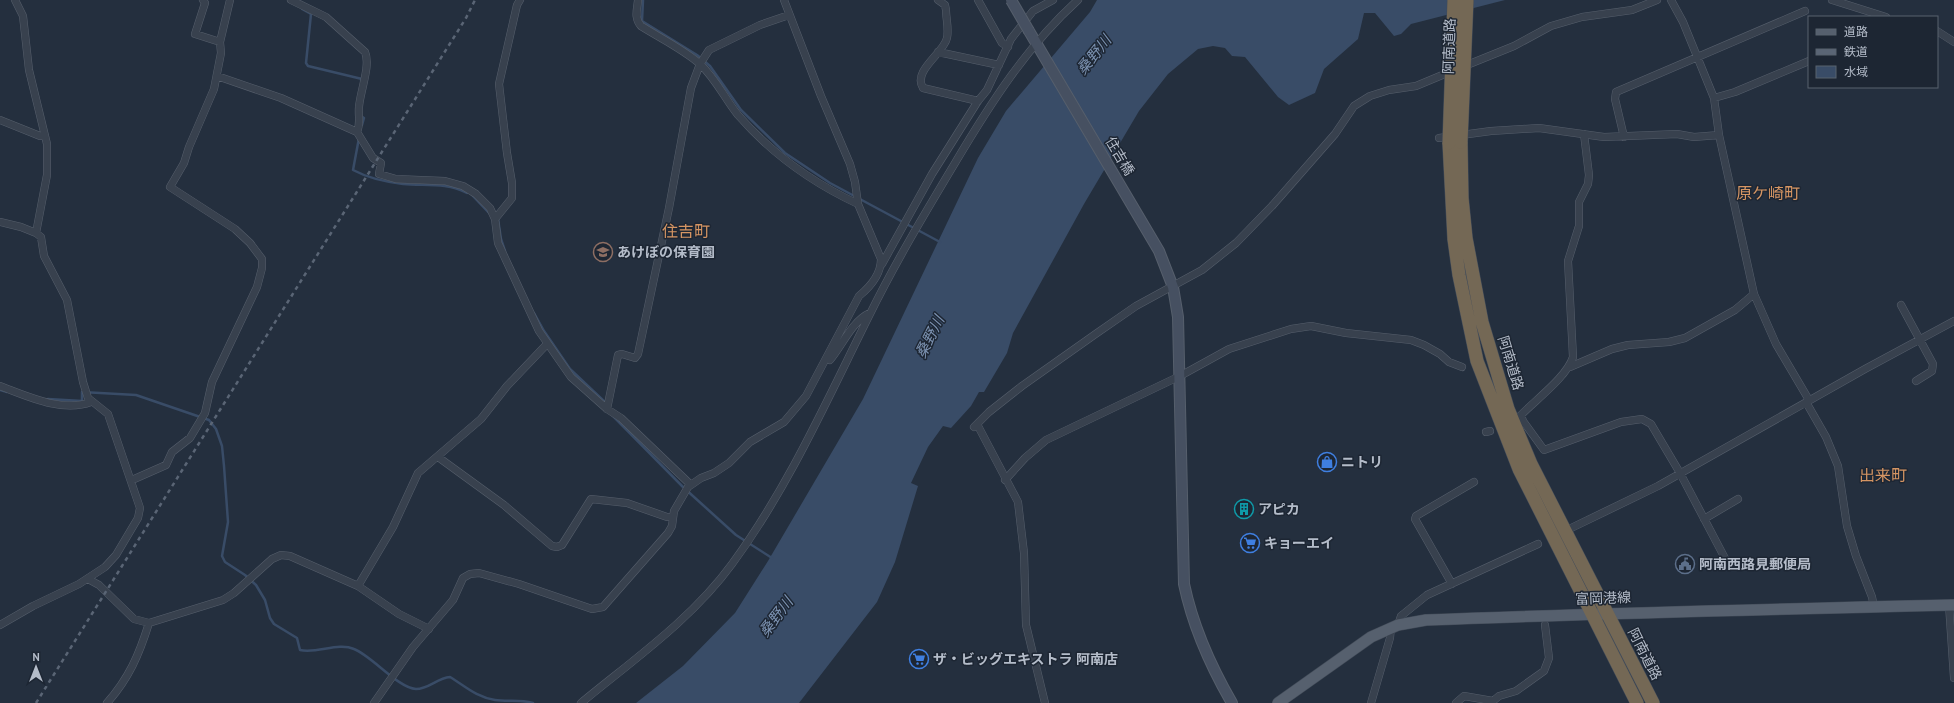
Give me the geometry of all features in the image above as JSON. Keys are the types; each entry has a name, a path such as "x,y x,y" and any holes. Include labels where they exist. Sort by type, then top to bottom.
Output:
{"highway":[{"name":"阿南道路","path":"1454,0 1450,141 1454,239 1459,275 1477,361 1519,469 1637,703"},
{"name":"阿南道路","path":"1467,0 1450,141 1462,198 1466,238 1482,322 1508,409 1528,457 1653,703"}],"main road":[{"name":"富岡港線","path":"1278,703 1371,638 1394,626 1426,620 1592,613 1951,605"}],"street":[{"path":"15,0 23,16 29,70 47,144 47,175 36,233"},
{"path":"203,0 205,3 195,34 220,42"},
{"path":"132,480 166,466 172,452 190,438 205,413 212,382 257,286 262,268 262,259 250,243 235,229 170,187 184,163 194,133 209,102 221,53 220,42 230,0"},
{"path":"291,0 326,18 366,52 367,63 359,109 360,120 357,132"},
{"path":"495,219 512,198 512,183 506,152 499,84 517,5 520,0"},
{"path":"638,0 636,16 641,26 702,60 711,76 738,114 772,149 820,184 857,200"},
{"path":"784,0 850,164 857,200 878,250 881,265"},
{"path":"938,0 945,5 947,38 928,64 920,78 920,83 923,88 978,101"},
{"path":"978,0 1002,43 1008,47"},
{"name":"住吉橋","path":"1011,0 1159,251 1172,284 1178,317 1184,584 1193,621 1209,661 1232,703"},
{"path":"374,703 428,629 453,600 463,578 470,574 479,573 519,584 592,608 603,606 668,534 672,526 672,517 688,488 701,478 719,470 729,463 750,442 784,422 806,396 859,296 870,287 909,214 978,101 987,90 1012,39 1034,11 1053,0"},
{"path":"581,703 678,622 707,594 730,566 761,520 790,470 836,384 870,313 913,234 975,130 1006,83 1078,0"},
{"path":"1045,703 1026,625 1024,553 1018,502 975,425 1022,386 1097,333 1136,306 1172,284 1202,270 1236,243 1272,206 1335,134 1354,106 1370,96 1389,90 1416,86 1514,46 1551,26 1582,17 1632,10 1657,0"},
{"path":"1672,0 1683,22 1714,98 1719,135 1754,294 1776,344 1826,436 1838,466 1846,526 1872,596 1874,607"},
{"path":"1832,0 1883,16"},
{"path":"1624,137 1615,99 1616,92 1805,11"},
{"path":"607,409 618,355 622,354 635,358 638,354 691,88 702,60 709,50 760,25 789,15"},
{"path":"1938,32 1954,42"},
{"path":"938,52 999,65"},
{"path":"1714,98 1735,92 1808,61"},
{"path":"216,76 281,98 357,132 373,158 381,163 379,174 396,179 445,181 463,186 476,194 490,208 495,219 498,243 539,331 547,344 571,377 607,409 621,418 688,488"},
{"path":"0,120 40,136 45,136"},
{"path":"1450,141 1491,131 1539,128 1584,134 1624,137 1677,134 1694,137 1719,135"},
{"path":"1570,367 1573,357 1568,260 1579,226 1579,202 1588,184 1589,175 1584,134"},
{"path":"0,222 21,227 36,233 41,237 44,256 48,266 67,300 83,382 91,402 108,414 132,480 140,508 138,518 116,555 105,567 88,579 32,606 0,625"},
{"path":"1728,564 1680,474 1651,424 1642,419 1621,422 1544,450 1520,416 1570,367 1612,349 1628,345 1669,342 1685,338 1735,310 1754,294"},
{"path":"1901,305 1933,364 1932,371 1916,381"},
{"path":"823,365 831,360 840,345 864,316 870,313"},
{"path":"1565,531 1680,474 1807,401 1954,321"},
{"path":"1005,480 1025,458 1046,440 1180,376 1229,349 1284,331 1310,326 1411,340 1440,354 1449,362 1462,366"},
{"path":"358,586 393,527 418,474 481,419 506,386 547,344"},
{"path":"0,386 50,403 81,406 91,402"},
{"path":"438,457 504,505 544,542 552,546 557,547 562,545 591,499 627,503 667,517 672,517"},
{"path":"1452,584 1415,519 1416,516 1474,482"},
{"path":"1704,519 1738,499"},
{"path":"1371,703 1394,626 1400,616 1427,595 1538,544"},
{"path":"88,579 99,585 134,619 149,623 223,600 234,593 272,559 282,555 290,556 358,586 399,614 428,629"},
{"path":"1951,605 1954,678"},
{"path":"107,703 128,675 142,646 149,623"},
{"path":"1456,703 1464,696 1493,701 1499,696 1516,691 1544,671 1549,658 1545,625"}],"water":[{"name":"桑野川","path":"1097,0 1505,0 1411,24 1401,34 1394,36 1375,13 1364,13 1358,39 1324,69 1315,93 1289,105 1278,97 1245,57 1232,56 1225,48 1213,46 1198,49 1168,74 1139,111 1084,204 1013,333 1007,353 984,392 979,392 971,406 951,428 943,426 928,447 911,483 918,486 895,562 877,602 799,703 636,703 683,666 735,613 768,561 863,399 978,158 1006,111 1090,12"}],"waterway":[{"path":"643,0 642,21 697,55 710,66 741,110 785,153 830,183 940,242"},
{"path":"302,9 311,14 306,63 308,66 362,79 361,81"},
{"path":"361,116 364,118 362,125"},
{"path":"359,138 353,170 384,181 403,184 451,187 467,193"},
{"path":"472,195 490,214"},
{"path":"498,219 501,239 505,251"},
{"path":"534,313 544,331 570,369 607,404"},
{"path":"0,390 7,392"},
{"path":"48,399 82,401 82,392 136,395 209,420 216,429 222,446 224,466 228,522 222,556 225,562 245,575 256,585 265,600 270,618 274,624 297,638 300,650 313,651 334,647 348,647 369,658 393,678 409,687 421,689 441,679 450,677 476,694 488,699 533,703"},
{"path":"612,415 683,487 736,535 772,558"}],"railway":[{"path":"36,703 466,18 475,0"}],"place":[{"name":"あけぼの保育園","path":"603,252"},
{"name":"ニトリ","path":"1327,462"},
{"name":"アピカ","path":"1244,509"},
{"name":"キョーエイ","path":"1250,543"},
{"name":"阿南西路見郵便局","path":"1685,564"},
{"name":"ザ・ビッグエキストラ 阿南店","path":"919,659"}],"district":[{"name":"原ケ崎町","path":"1768,193"},
{"name":"住吉町","path":"686,231"},
{"name":"出来町","path":"1883,475"}]}
